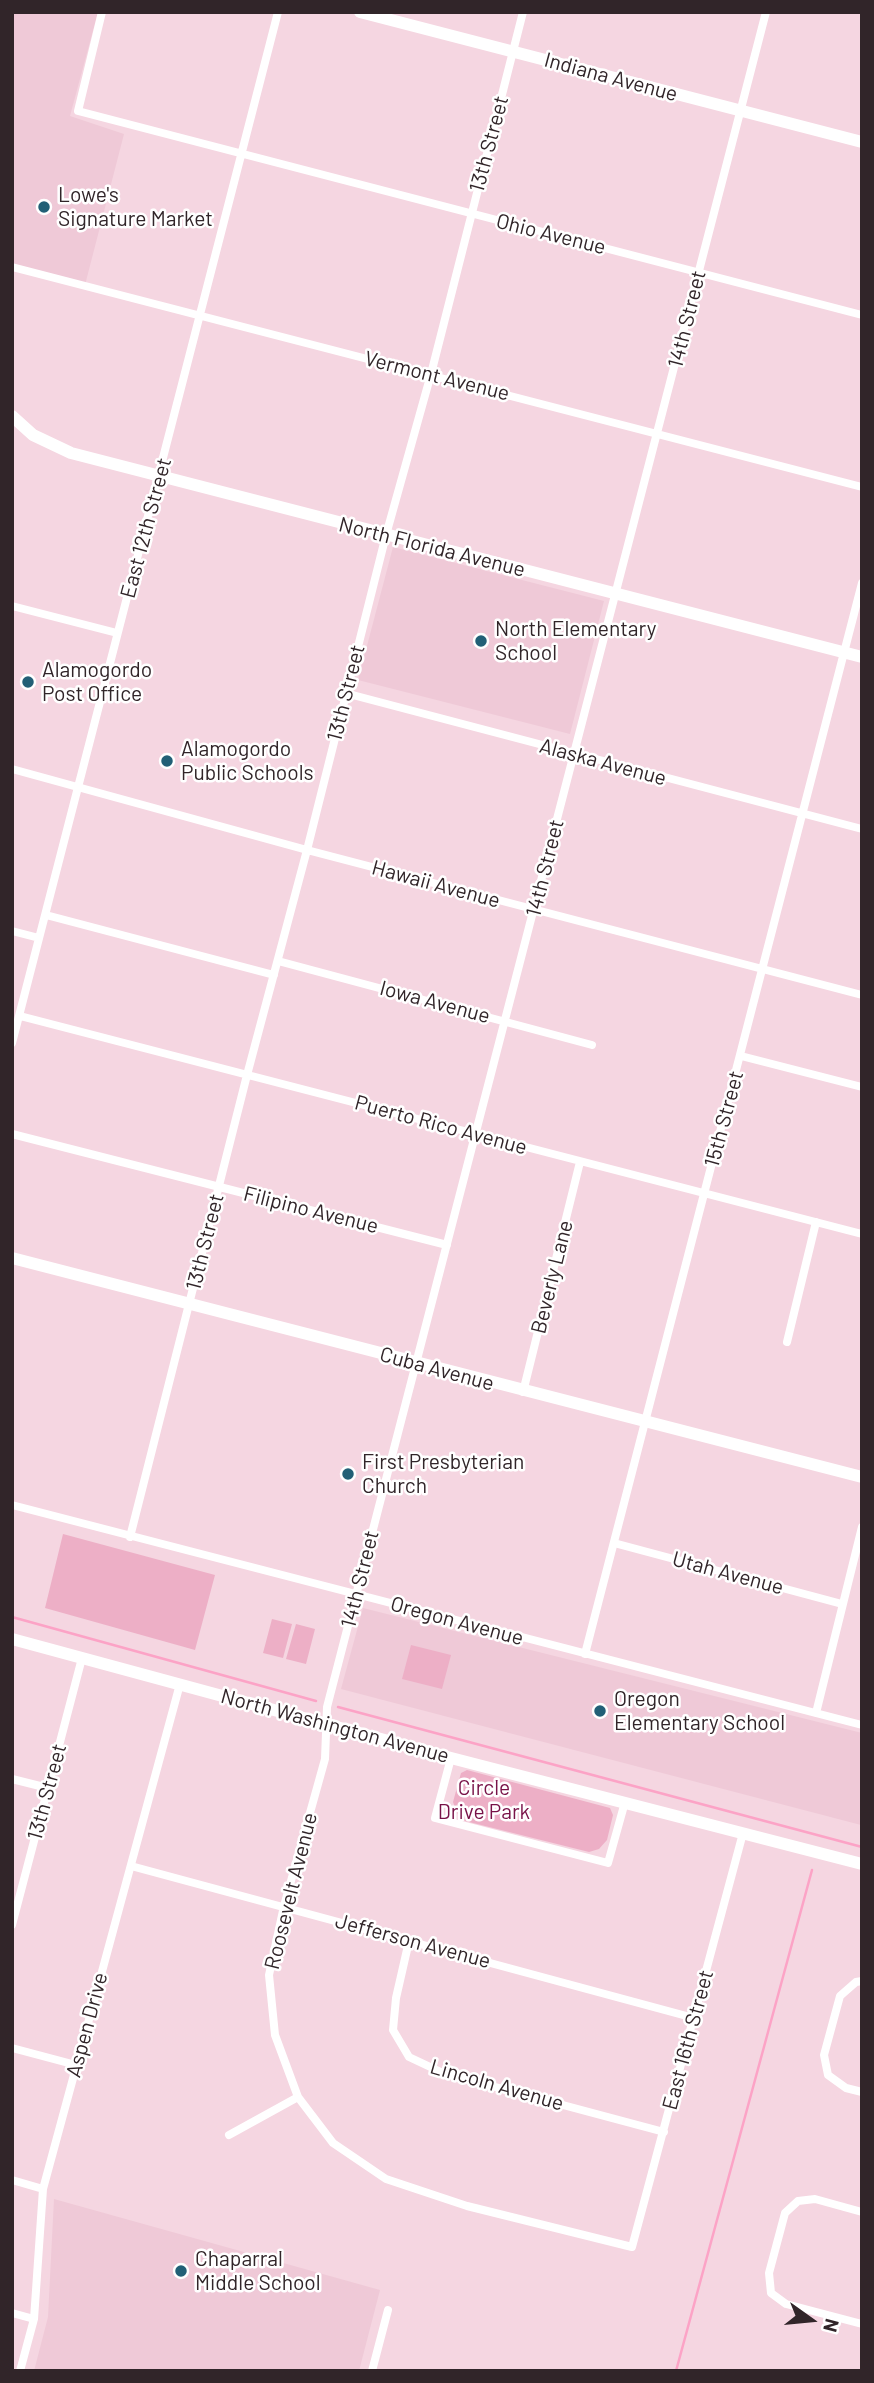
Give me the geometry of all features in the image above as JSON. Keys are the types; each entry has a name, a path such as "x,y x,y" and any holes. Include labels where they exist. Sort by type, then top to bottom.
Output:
{"main road":[{"name":"Indiana Avenue","path":"360,12 862,142"},
{"name":"North Florida Avenue","path":"12,416 33,435 71,453 862,657"},
{"name":"Cuba Avenue","path":"12,1258 523,1392 862,1477"},
{"name":"North Washington Avenue","path":"12,1639 451,1758 862,1864"}],"street":[{"name":"Ohio Avenue","path":"102,12 78,111 862,315"},
{"name":"East 12th Street","path":"12,1043 278,12"},
{"name":"13th Street","path":"130,1537 345,693 431,374 523,12"},
{"name":"14th Street","path":"326,1724 327,1707 356,1594 766,12"},
{"name":"Vermont Avenue","path":"12,267 862,487"},
{"name":"15th Street","path":"585,1654 862,583"},
{"path":"12,606 117,633"},
{"name":"Alaska Avenue","path":"345,693 862,829"},
{"name":"Hawaii Avenue","path":"12,769 307,850 862,995"},
{"path":"46,915 274,975"},
{"path":"12,931 39,938"},
{"name":"Iowa Avenue","path":"278,961 592,1045"},
{"name":"Puerto Rico Avenue","path":"20,1016 862,1234"},
{"path":"741,1056 862,1087"},
{"name":"Filipino Avenue","path":"12,1134 447,1245"},
{"name":"Beverly Lane","path":"523,1392 580,1162"},
{"path":"787,1342 817,1222"},
{"name":"Oregon Avenue","path":"12,1505 862,1725"},
{"path":"816,1713 862,1527"},
{"name":"Utah Avenue","path":"614,1543 842,1604"},
{"name":"13th Street","path":"12,1925 82,1658"},
{"name":"Aspen Drive","path":"20,2371 34,2319 43,2189 180,1684"},
{"name":"Roosevelt Avenue","path":"326,1724 325,1759 284,1906 270,1975 275,2035 298,2097 333,2143 386,2179 467,2206 632,2247"},
{"path":"451,1758 435,1818 608,1863 625,1802"},
{"path":"12,1779 48,1788"},
{"name":"East 16th Street","path":"632,2247 743,1833"},
{"name":"Jefferson Avenue","path":"131,1866 694,2018"},
{"name":"Lincoln Avenue","path":"410,1941 396,1997 393,2030 409,2057 443,2073 664,2132"},
{"path":"862,1982 856,1982 840,1996 824,2055 828,2075 846,2088 862,2092"},
{"path":"12,2048 76,2065"},
{"path":"229,2135 298,2097"},
{"path":"12,2180 43,2189"},
{"path":"862,2212 815,2199 798,2201 785,2213 769,2273 771,2293 786,2304 862,2324"},
{"path":"372,2371 388,2310"},
{"path":"12,2314 34,2319"}],"shaded area":[{"path":"12,12 98,12 70,116 124,134 85,285 12,265"},
{"name":"North Elementary School","path":"393,547 604,601 570,734 358,680"},
{"name":"Oregon Elementary School","path":"363,1608 862,1733 861,1825 341,1689"},
{"name":"Chaparral Middle School","path":"54,2199 380,2290 359,2371 34,2371 48,2317"}],"green space":[{"path":"63,1534 215,1575 195,1650 45,1608"},
{"path":"272,1619 292,1624 283,1658 263,1653"},
{"path":"296,1624 315,1629 306,1664 286,1659"},
{"path":"411,1645 451,1655 442,1689 402,1679"},
{"name":"Circle Drive Park","path":"467,1770 610,1808 613,1815 607,1840 599,1849 589,1852 465,1821 457,1813 453,1802 461,1773"}],"waterway":[{"path":"12,1617 316,1701"},
{"path":"338,1707 862,1847"},
{"path":"676,2371 812,1870"}],"place":[{"name":"Lowe's Signature Market","path":"44,207"},
{"name":"North Elementary School","path":"481,641"},
{"name":"Alamogordo Post Office","path":"28,682"},
{"name":"Alamogordo Public Schools","path":"167,761"},
{"name":"First Presbyterian Church","path":"348,1474"},
{"name":"Oregon Elementary School","path":"600,1711"},
{"name":"Chaparral Middle School","path":"181,2271"}]}
